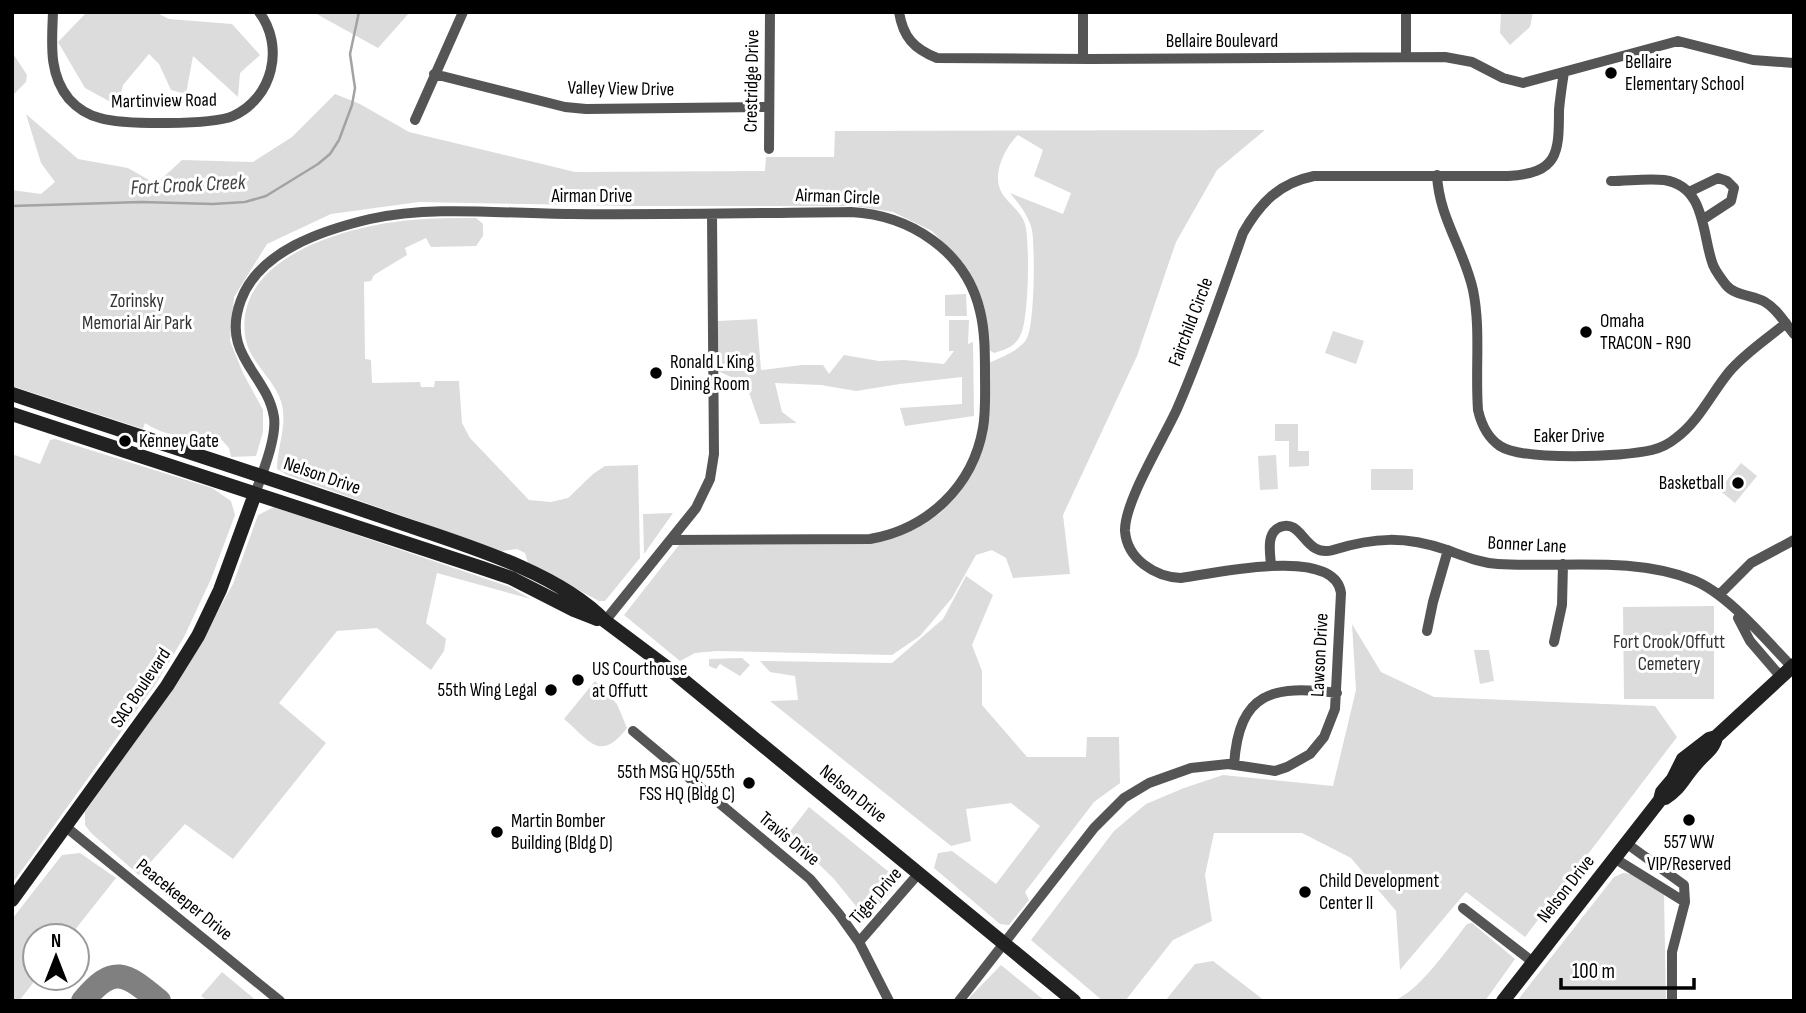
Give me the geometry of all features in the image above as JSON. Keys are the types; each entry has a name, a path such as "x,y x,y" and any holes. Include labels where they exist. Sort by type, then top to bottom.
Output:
{"street":[{"name":"Martinview Road","path":"53,12 53,68 60,85 79,109 97,118 126,122 214,120 233,116 250,105 266,86 273,67 268,29 259,12"},
{"path":"415,120 463,12"},
{"name":"Crestridge Drive","path":"769,149 770,12"},
{"name":"Bellaire Boulevard","path":"899,12 902,29 909,41 922,52 937,58 1460,58 1485,67 1503,78 1523,83 1678,41 1746,59 1794,63"},
{"path":"1083,12 1083,60"},
{"path":"1406,12 1406,57"},
{"name":"Fairchild Circle","path":"1271,565 1167,578 1135,557 1125,534 1129,507 1178,407 1243,233 1255,211 1268,197 1300,178 1333,175 1508,176 1536,171 1546,165 1557,150 1564,72"},
{"name":"Valley View Drive","path":"434,74 565,107 769,107"},
{"name":"Eaker Drive","path":"1437,175 1443,213 1463,257 1473,290 1480,420 1492,440 1511,451 1573,455 1633,453 1655,449 1675,439 1694,422 1730,372 1786,323"},
{"path":"1689,192 1718,178 1727,181 1734,188 1731,201 1702,220"},
{"path":"1611,181 1663,180 1676,183 1689,192 1702,220 1712,265 1728,288 1764,302 1794,334"},
{"name":"Airman Drive","path":"261,475 274,431 274,419 265,393 242,355 237,332 237,311 251,278 274,258 315,237 349,225 407,214 712,214"},
{"path":"605,621 701,500 712,470 712,214"},
{"name":"Airman Circle","path":"671,540 870,539 893,533 920,521 952,494 969,470 983,427 985,358 980,310 966,276 953,258 937,243 913,227 875,214 712,214"},
{"name":"Nelson Drive","path":"12,394 261,475 507,562 579,599 677,675 1074,1001"},
{"name":"Nelson Drive","path":"12,414 482,568 533,588 574,610 605,621"},
{"name":"SAC Boulevard","path":"12,900 167,686 198,636 230,567 261,475"},
{"name":"Bonner Lane","path":"1271,565 1270,540 1274,531 1282,526 1292,526 1316,550 1327,551 1360,541 1390,539 1414,541 1496,564 1632,567 1675,575 1693,580 1720,594 1733,609 1750,641 1789,670"},
{"path":"1720,594 1751,563 1794,540"},
{"path":"1427,631 1448,550"},
{"path":"1554,642 1562,605 1563,564"},
{"name":"Lawson Drive","path":"1234,765 1275,771 1287,767 1308,755 1324,737 1335,709 1340,586 1334,578 1321,572 1271,565"},
{"name":"Nelson Drive","path":"1503,1001 1660,800 1662,792 1673,779 1683,759 1709,739 1716,737 1789,670"},
{"path":"960,1001 1094,828 1124,798 1149,783 1176,772 1210,765 1234,765 1240,727 1247,714 1259,702 1286,689 1337,693"},
{"name":"Travis Drive","path":"633,731 810,879 859,942 890,1001"},
{"name":"Peacekeeper Drive","path":"66,827 280,1001"},
{"path":"1626,843 1684,885 1685,902 1672,952 1672,1001"},
{"path":"1614,858 1685,902"},
{"name":"Tiger Drive","path":"859,942 919,873"},
{"path":"1463,908 1533,962"}],"green space":[{"path":"87,12 155,12 169,19 232,24 260,55 240,73 238,97 193,56 186,94 171,90 159,64 149,54 123,85 118,106 85,88 58,42"},
{"path":"313,12 410,12 378,48"},
{"path":"1501,12 1533,12 1530,27 1510,45 1500,33"},
{"path":"12,52 27,75 26,82 12,96"},
{"name":"Zorinsky Memorial Air Park","path":"335,94 360,104 409,132 575,172 765,171 766,157 834,157 835,131 1265,130 1217,170 1176,242 1137,356 1063,515 1070,574 1013,578 1006,558 992,550 976,555 952,598 920,636 892,655 717,651 695,653 680,661 624,615 679,545 856,544 910,531 939,514 964,486 978,460 989,363 1009,354 1026,340 1031,320 1034,269 1032,230 1023,210 1010,193 1063,214 1071,193 1034,176 1043,150 1018,135 1009,146 999,167 998,182 1002,194 1020,214 1025,224 1027,299 1023,328 1018,340 1009,348 994,353 989,350 983,304 963,263 932,231 893,212 855,206 419,202 331,214 267,244 234,297 230,341 263,410 263,432 256,456 231,457 229,448 220,438 175,435 145,423 143,429 12,386 12,190 41,194 55,182 41,163 26,114 78,159 128,168 156,184 182,160 253,162 292,137"},
{"path":"476,218 483,224 483,236 476,246 431,247 426,238 405,248 407,255 374,275 371,281 364,282 365,359 371,360 372,383 420,382 421,387 434,387 435,381 459,381 462,423 470,438 529,500 551,502 568,498 605,466 638,465 640,558 605,601 599,601 528,563 525,553 517,549 502,551 287,475 277,469 283,424 282,405 275,388 250,352 245,335 247,307 258,284 277,265 302,249 330,237 387,223"},
{"path":"966,294 967,316 945,316 945,295"},
{"path":"757,319 761,370 823,365 829,374 844,355 879,361 904,360 944,364 954,351 949,351 949,320 969,320 968,344 973,342 974,416 905,426 900,408 962,404 962,377 856,391 821,385 775,383 782,412 797,423 760,424 746,384 718,371 718,321"},
{"path":"1333,331 1364,341 1356,364 1325,353"},
{"path":"1275,424 1298,424 1298,451 1309,451 1309,466 1289,467 1289,441 1275,441"},
{"path":"55,439 212,488 231,501 235,515 211,579 184,637 157,682 12,884 12,454 40,464 50,440"},
{"path":"1276,455 1278,489 1260,490 1258,456"},
{"name":"Basketball","path":"1741,463 1757,476 1735,503 1719,490"},
{"path":"1371,469 1413,469 1413,490 1371,490"},
{"path":"274,507 510,587 531,599 437,573 426,623 446,639 444,651 431,670 377,628 337,631 279,703 326,743 233,859 185,824 139,875 91,833 85,825 85,812 181,677 233,584 258,515"},
{"path":"673,513 644,554 643,514"},
{"path":"966,576 993,595 972,645 982,671 982,705 1027,757 1086,757 1087,737 1119,737 1120,783 1094,802 1025,892 1029,900 1009,925 1000,924 934,868 938,853 952,851 996,884 1040,826 1011,803 966,809 971,841 951,846 770,701 798,700 795,676 770,672 760,661 892,663 943,619"},
{"name":"Fort Crook/Offutt Cemetery","path":"1714,606 1714,699 1624,699 1623,607"},
{"path":"1352,624 1381,672 1434,697 1655,706 1677,737 1525,937 1466,892 1400,970 1396,911 1351,858 1302,833 1214,833 1205,875 1212,921 1173,940 1125,1001 1103,1001 1031,940 1114,831 1146,804 1223,775 1333,786 1356,690"},
{"path":"1474,650 1489,650 1494,681 1480,684"},
{"path":"742,658 750,665 740,676 720,664 716,669 709,666 709,659"},
{"path":"595,681 617,704 627,728 618,739 602,746 588,741 564,719"},
{"path":"809,807 900,881 868,918 834,879 788,834"},
{"path":"80,853 116,878 81,922 21,922 21,992 26,992 19,1001 12,1001 12,919 62,855"},
{"path":"1623,873 1631,874 1664,895 1666,1001 1517,1001 1614,877"},
{"path":"1472,923 1515,959 1485,1001 1391,1001 1401,997 1422,980 1467,924"},
{"path":"1213,961 1265,1001 1165,1001 1195,964"},
{"path":"1001,965 1045,1001 966,1001"},
{"path":"222,972 257,1001 208,1001 201,996"}],"waterway":[{"name":"Fort Crook Creek","path":"12,206 141,202 213,204 245,202 266,196 318,164 330,154 339,140 352,105 355,88 350,54 359,12"}],"taxiway":[{"path":"83,1001 103,981 112,977 129,979 159,1001"}],"place":[{"name":"Bellaire Elementary School","path":"1611,73"},
{"name":"Omaha TRACON - R90","path":"1586,332"},
{"name":"Ronald L King Dining Room","path":"656,373"},
{"name":"Kenney Gate","path":"125,441"},
{"name":"Basketball","path":"1738,483"},
{"name":"US Courthouse at Offutt","path":"578,680"},
{"name":"55th Wing Legal","path":"551,690"},
{"name":"55th MSG HQ/55th FSS HQ (Bldg C)","path":"749,783"},
{"name":"557 WW VIP/Reserved","path":"1689,820"},
{"name":"Martin Bomber Building (Bldg D)","path":"497,832"},
{"name":"Child Development Center II","path":"1305,892"}]}
